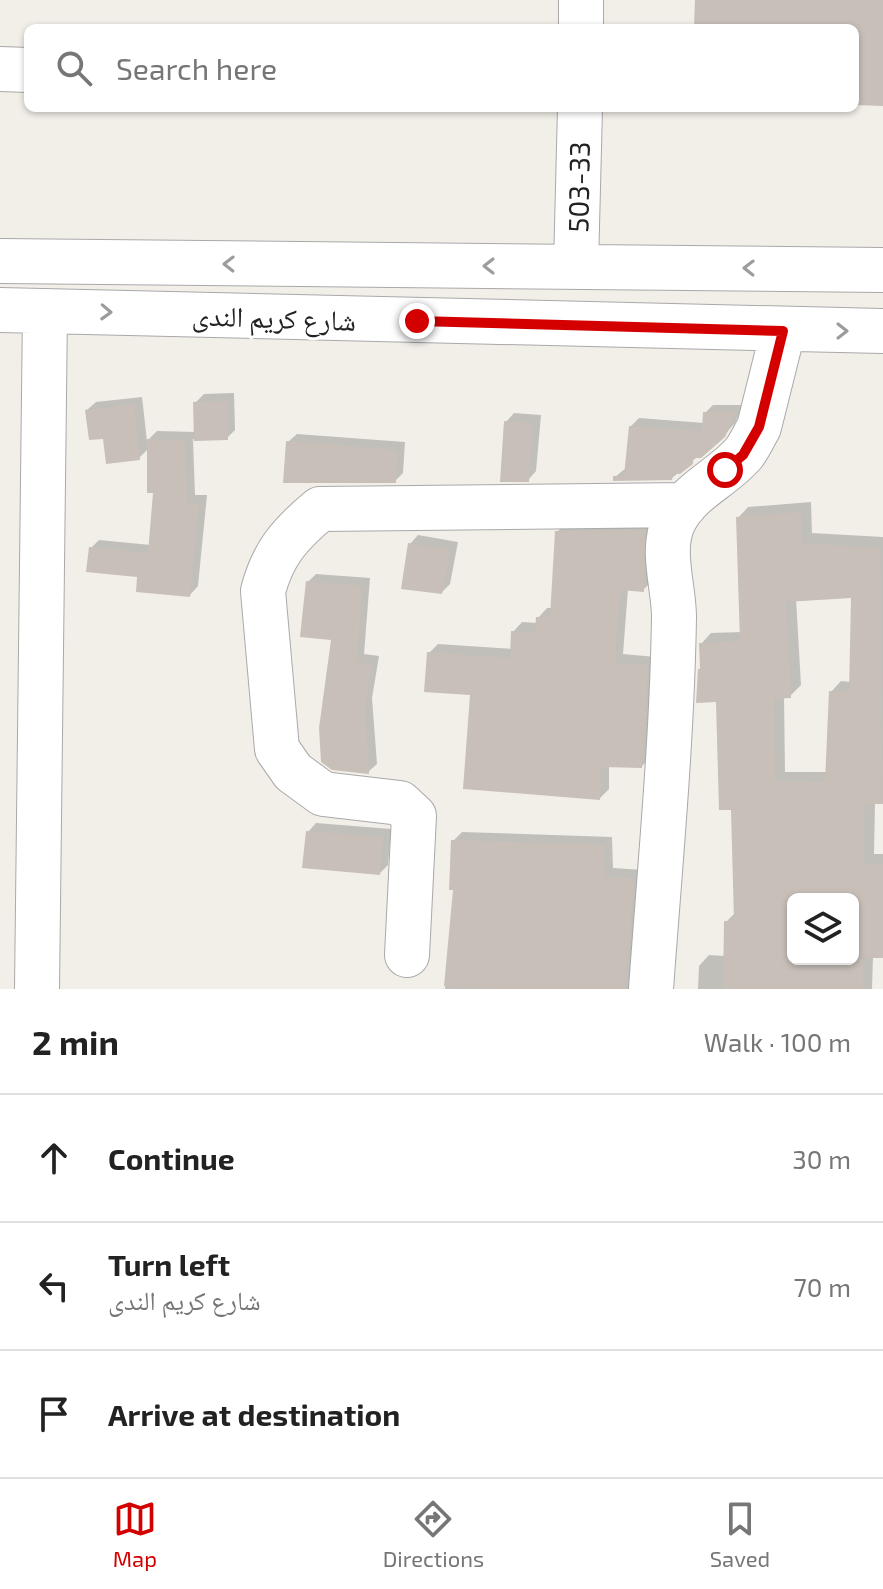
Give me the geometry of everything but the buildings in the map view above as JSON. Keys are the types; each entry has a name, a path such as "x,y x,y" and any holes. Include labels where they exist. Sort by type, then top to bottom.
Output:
{"street":[{"path":"581,0 581,24"},
{"path":"0,69 24,70"},
{"name":"503-33","path":"576,266 580,112"},
{"name":"شارع كريم الندى","path":"0,261 883,270"},
{"path":"283,265 287,317"},
{"name":"شارع كريم الندى","path":"0,310 883,331"},
{"path":"37,989 45,311"},
{"path":"651,989 674,614 668,548 674,519 685,505 743,455 752,441 759,427 783,331"},
{"path":"407,955 414,816 400,803 323,794 293,772 277,749 263,591 269,567 284,543 320,509 685,505"}],"route":[{"path":"417,321 783,331 759,427 743,455 725,470"}]}
